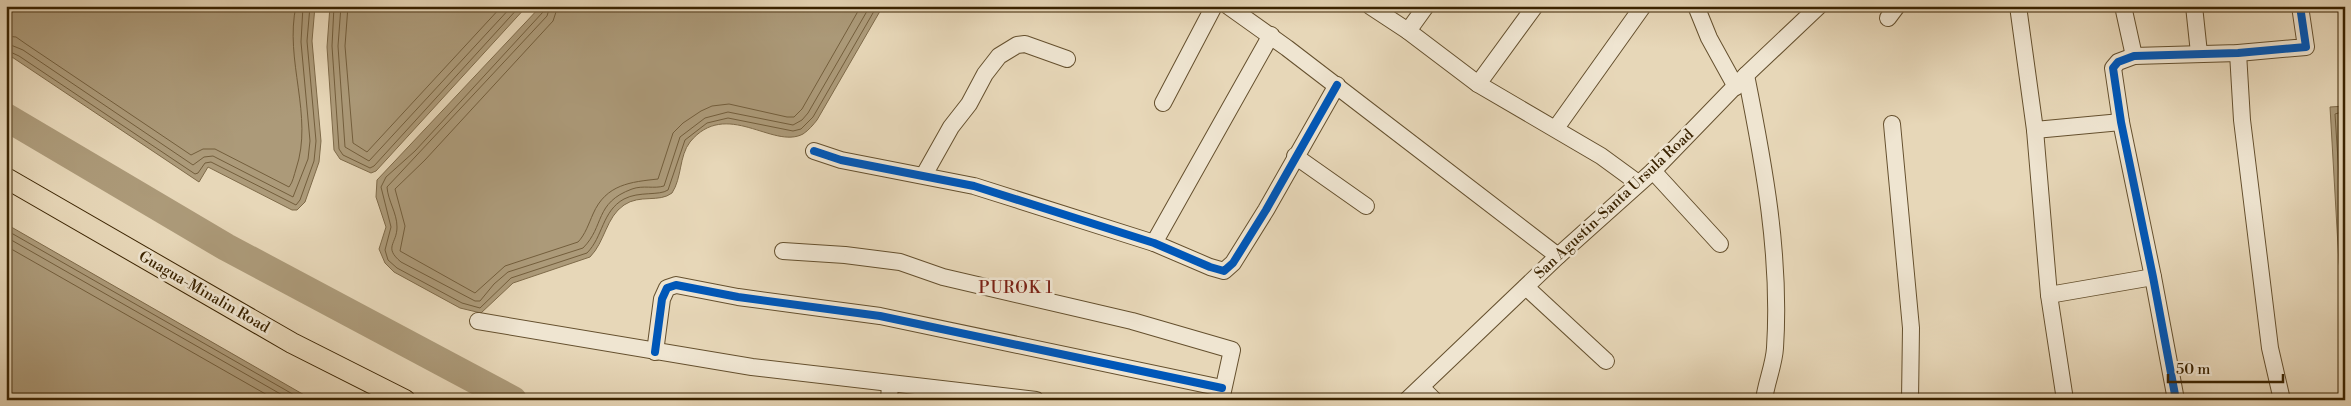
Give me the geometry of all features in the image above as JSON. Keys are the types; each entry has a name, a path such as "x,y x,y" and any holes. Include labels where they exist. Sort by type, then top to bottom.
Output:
{"main road":[{"name":"Guagua-Minalin Road","path":"6,178 292,343 405,400"}],"street":[{"path":"1163,103 1214,6"},
{"path":"1228,6 1271,36 1558,256"},
{"path":"1370,6 1408,31 1478,84 1556,128 1601,156 1638,183"},
{"path":"1408,31 1426,6"},
{"path":"1478,84 1535,6"},
{"path":"1556,128 1642,6"},
{"path":"1696,6 1709,38 1741,81 1768,191 1776,295 1775,350 1764,400"},
{"name":"San Agustin-Santa Ursula Road","path":"1407,400 1422,388 1558,256 1653,171 1741,81 1819,6"},
{"path":"2018,6 2035,130 2049,295 2065,400"},
{"path":"2123,6 2134,56"},
{"path":"2194,6 2199,53"},
{"path":"2176,400 2112,68 2118,62 2134,56 2238,53 2306,46 2300,6"},
{"path":"1154,243 1271,36"},
{"path":"924,175 952,127 969,104 985,74 999,56 1017,45 1025,44 1067,59"},
{"path":"2238,53 2242,120 2270,348 2282,400"},
{"path":"814,151 841,160 974,186 1154,243 1210,267 1224,270 1233,263 1337,86"},
{"path":"2035,130 2121,122"},
{"path":"1892,124 1911,328 1910,400"},
{"path":"1295,156 1366,206"},
{"path":"1653,171 1720,244"},
{"path":"655,352 662,299 667,288 676,285 738,297 880,316 1221,394 1232,350 1132,321 944,278 900,262 844,255 783,251"},
{"path":"2049,295 2153,277"},
{"path":"1526,287 1606,361"},
{"path":"478,320 890,392 1036,400"},
{"path":"1422,388 1434,400"}],"water":[{"path":"6,6 315,6 312,41 321,141 319,162 305,202 297,210 292,210 208,167 199,182 6,53"},
{"path":"330,6 527,6 376,171 371,173 340,159 334,150 327,47"},
{"path":"541,6 883,6 817,120 803,134 791,137 778,136 734,124 719,124 704,130 686,148 672,193 661,198 636,200 624,205 613,216 590,257 513,283 481,313 460,308 394,272 385,263 379,249 386,227 376,197 377,180"},
{"path":"2345,106 2345,300 2339,263 2330,107"},
{"path":"6,224 313,400 6,400"}],"waterway":[{"path":"6,117 226,247 513,400"}],"cycle path":[{"path":"2176,400 2121,122 2113,68 2118,62 2134,56 2238,53 2306,47 2300,6"},
{"path":"814,151 841,160 974,186 1154,243 1224,271 1233,263 1266,210 1337,85"},
{"path":"655,352 662,299 667,288 676,285 738,297 880,316 1222,388"}],"district":[{"name":"PUROK 1","path":"1016,288"}]}
